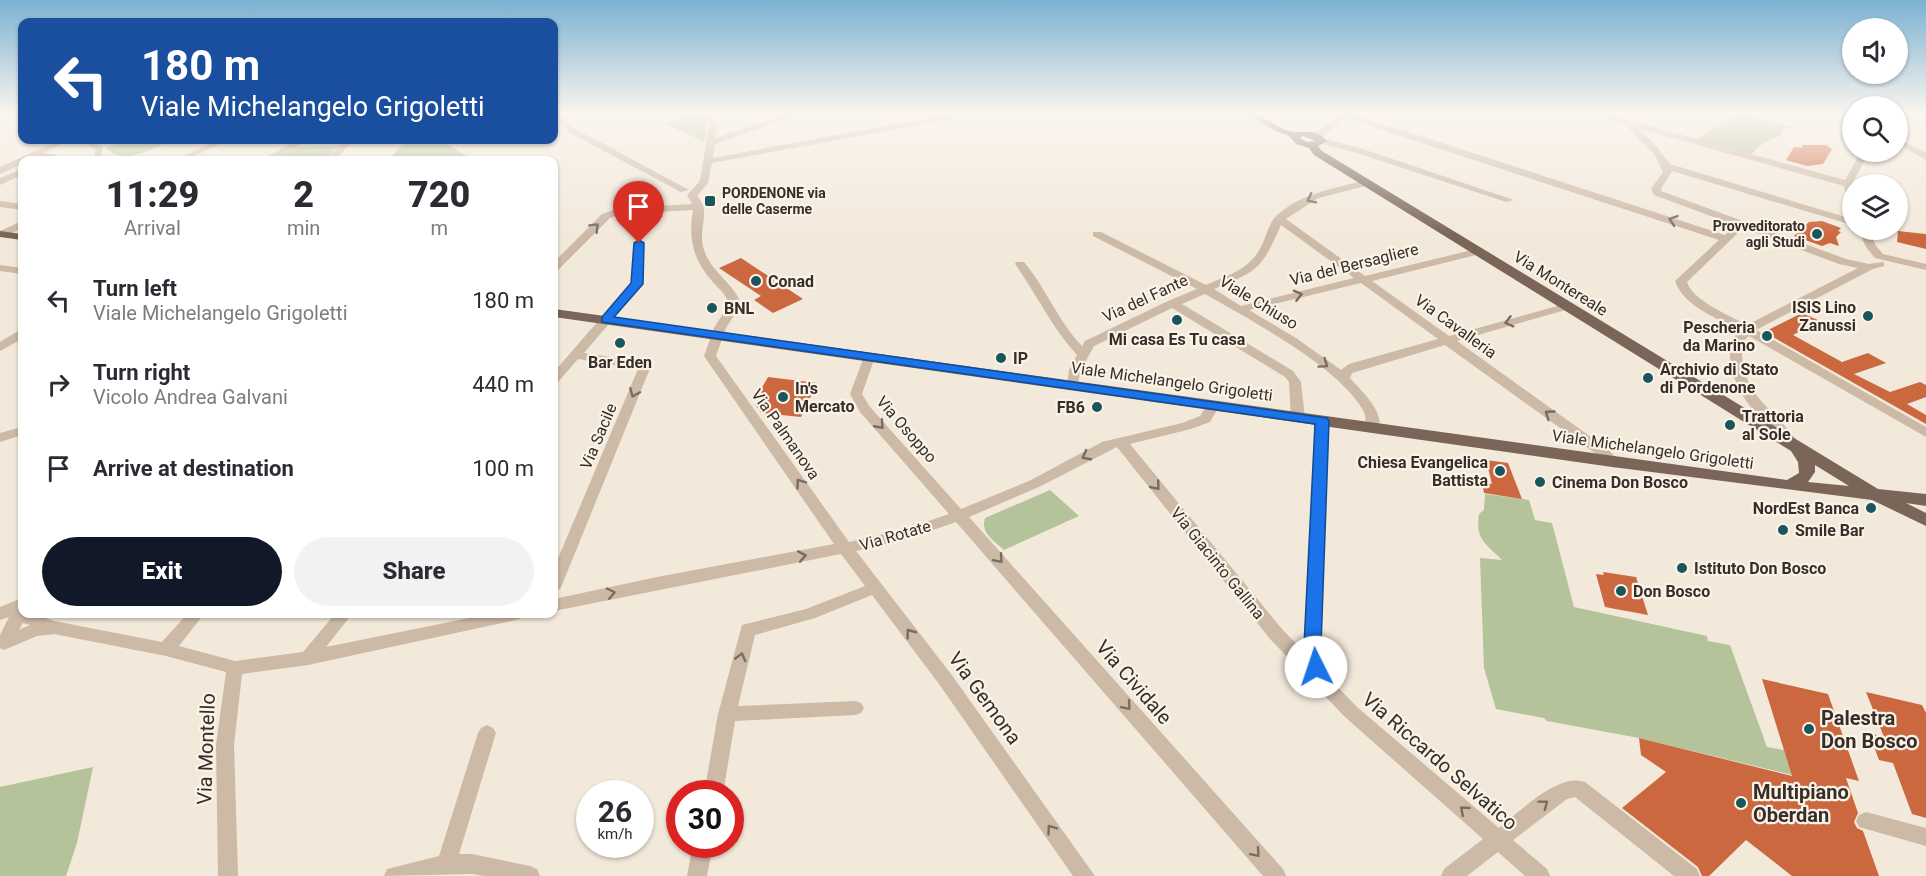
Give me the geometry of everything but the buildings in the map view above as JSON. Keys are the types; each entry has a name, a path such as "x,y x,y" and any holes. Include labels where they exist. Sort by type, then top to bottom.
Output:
{"main road":[{"name":"Via Montereale","path":"1319,154 1734,410 1874,494 1926,520"},
{"path":"1,234 18,236"},
{"name":"Viale Michelangelo Grigoletti","path":"558,314 1073,384 1612,462 1786,485 1926,500"},
{"path":"1786,485 1803,479 1808,473 1809,468 1805,458 1796,447"}],"street":[{"path":"618,154 691,191 699,207 696,231 697,252 705,266 734,297 735,304 716,336"},
{"path":"691,191 703,183 709,154"},
{"path":"708,162 743,154"},
{"path":"1369,154 1509,200"},
{"path":"1467,154 1728,239"},
{"path":"1660,154 1668,172 1656,189 1657,193 1843,262 1876,262 1894,267 1898,266 1897,262 1926,267"},
{"path":"1740,154 1842,182"},
{"path":"33,155 43,156"},
{"path":"0,171 18,162"},
{"path":"1666,166 1842,219"},
{"path":"0,182 18,174"},
{"path":"1279,219 1315,196 1367,183"},
{"path":"0,204 18,206"},
{"path":"558,264 606,216 619,211 699,207"},
{"name":"Via Cavalleria","path":"1279,219 1604,453 1612,462"},
{"name":"Via del Fante","path":"1082,353 1089,344 1100,337 1204,288 1247,271 1261,258 1279,219"},
{"path":"1741,225 1681,281 1684,290 1694,299 1746,330 1926,433"},
{"path":"1,234 18,226"},
{"name":"Viale Chiuso","path":"1097,234 1204,288 1292,341 1344,378 1371,411 1373,429"},
{"path":"1868,240 1876,262"},
{"path":"558,375 637,284 639,243"},
{"name":"Via del Bersagliere","path":"1241,309 1476,252"},
{"path":"1796,447 1750,398 1735,357 1736,341 1746,330 1876,262"},
{"path":"1020,264 1033,278 1070,342 1082,353 1073,384"},
{"path":"0,268 18,270"},
{"path":"1172,303 1289,374 1295,382 1298,418"},
{"path":"1344,378 1346,372 1353,367 1565,307"},
{"path":"0,347 18,336"},
{"name":"Via Palmanova","path":"716,336 710,356 845,548"},
{"name":"Via Sacile","path":"558,575 645,366 575,355"},
{"name":"Via Osoppo","path":"869,357 856,394 866,409 960,515"},
{"path":"1718,400 1750,398"},
{"path":"1734,410 1748,408 1750,398"},
{"name":"Via Rotate","path":"558,604 904,535 960,515 1034,484 1120,441 1186,426 1205,419 1214,405"},
{"path":"1321,681 1313,646 1322,421"},
{"path":"0,438 18,432"},
{"name":"Via Giacinto Gallina","path":"1120,441 1276,634 1321,681"},
{"name":"Via Cividale","path":"960,515 1276,876"},
{"name":"Via Gemona","path":"845,548 945,679 1085,876"},
{"path":"715,780 727,714 748,630 809,615 875,588"},
{"path":"0,614 18,607"},
{"path":"2,647 18,614"},
{"path":"28,618 53,627 166,649 235,668 308,658 497,618"},
{"path":"166,649 193,618"},
{"path":"308,658 341,618"},
{"path":"0,626 5,633 2,647"},
{"path":"2,647 35,630 53,627"},
{"name":"Via Montello","path":"228,876 225,787 227,701 235,668"},
{"name":"Via Riccardo Selvatico","path":"1321,681 1351,712 1540,876"},
{"path":"727,714 855,708"},
{"path":"446,864 487,733"},
{"path":"1451,876 1562,790 1578,788 1689,876"},
{"path":"1866,821 1926,837"},
{"path":"697,876 700,858"},
{"path":"394,876 446,864 472,864 530,876"}],"green space":[{"path":"281,154 331,154 329,156 277,156"},
{"path":"394,154 463,154 467,156 392,156"},
{"path":"1050,490 1079,516 1004,550 986,532 985,518"},
{"path":"1485,494 1529,500 1535,520 1552,523 1574,607 1707,636 1708,641 1730,645 1767,747 1784,750 1792,775 1639,738 1496,709 1484,668 1480,558 1502,560 1486,545 1480,535 1478,522 1479,514 1484,510"},
{"path":"93,767 77,843 66,876 0,876 0,787"}],"place":[{"name":"PORDENONE via delle Caserme","path":"710,201"},
{"name":"Provveditorato agli Studi","path":"1817,234"},
{"name":"Conad","path":"756,281"},
{"name":"BNL","path":"712,308"},
{"name":"ISIS Lino Zanussi","path":"1868,316"},
{"name":"Mi casa Es Tu casa","path":"1177,320"},
{"name":"Pescheria da Marino","path":"1767,336"},
{"name":"Bar Eden","path":"620,343"},
{"name":"IP","path":"1001,358"},
{"name":"Archivio di Stato di Pordenone","path":"1648,378"},
{"name":"In's Mercato","path":"783,397"},
{"name":"FB6","path":"1097,407"},
{"name":"Trattoria al Sole","path":"1730,425"},
{"name":"Chiesa Evangelica Battista","path":"1500,471"},
{"name":"Cinema Don Bosco","path":"1540,482"},
{"name":"NordEst Banca","path":"1871,508"},
{"name":"Smile Bar","path":"1783,530"},
{"name":"Istituto Don Bosco","path":"1682,568"},
{"name":"Don Bosco","path":"1621,591"},
{"name":"Palestra Don Bosco","path":"1809,729"},
{"name":"Multipiano Oberdan","path":"1741,803"}],"route":[{"path":"639,243 637,284 606,320 1073,384 1322,421 1313,646 1316,667"}]}
